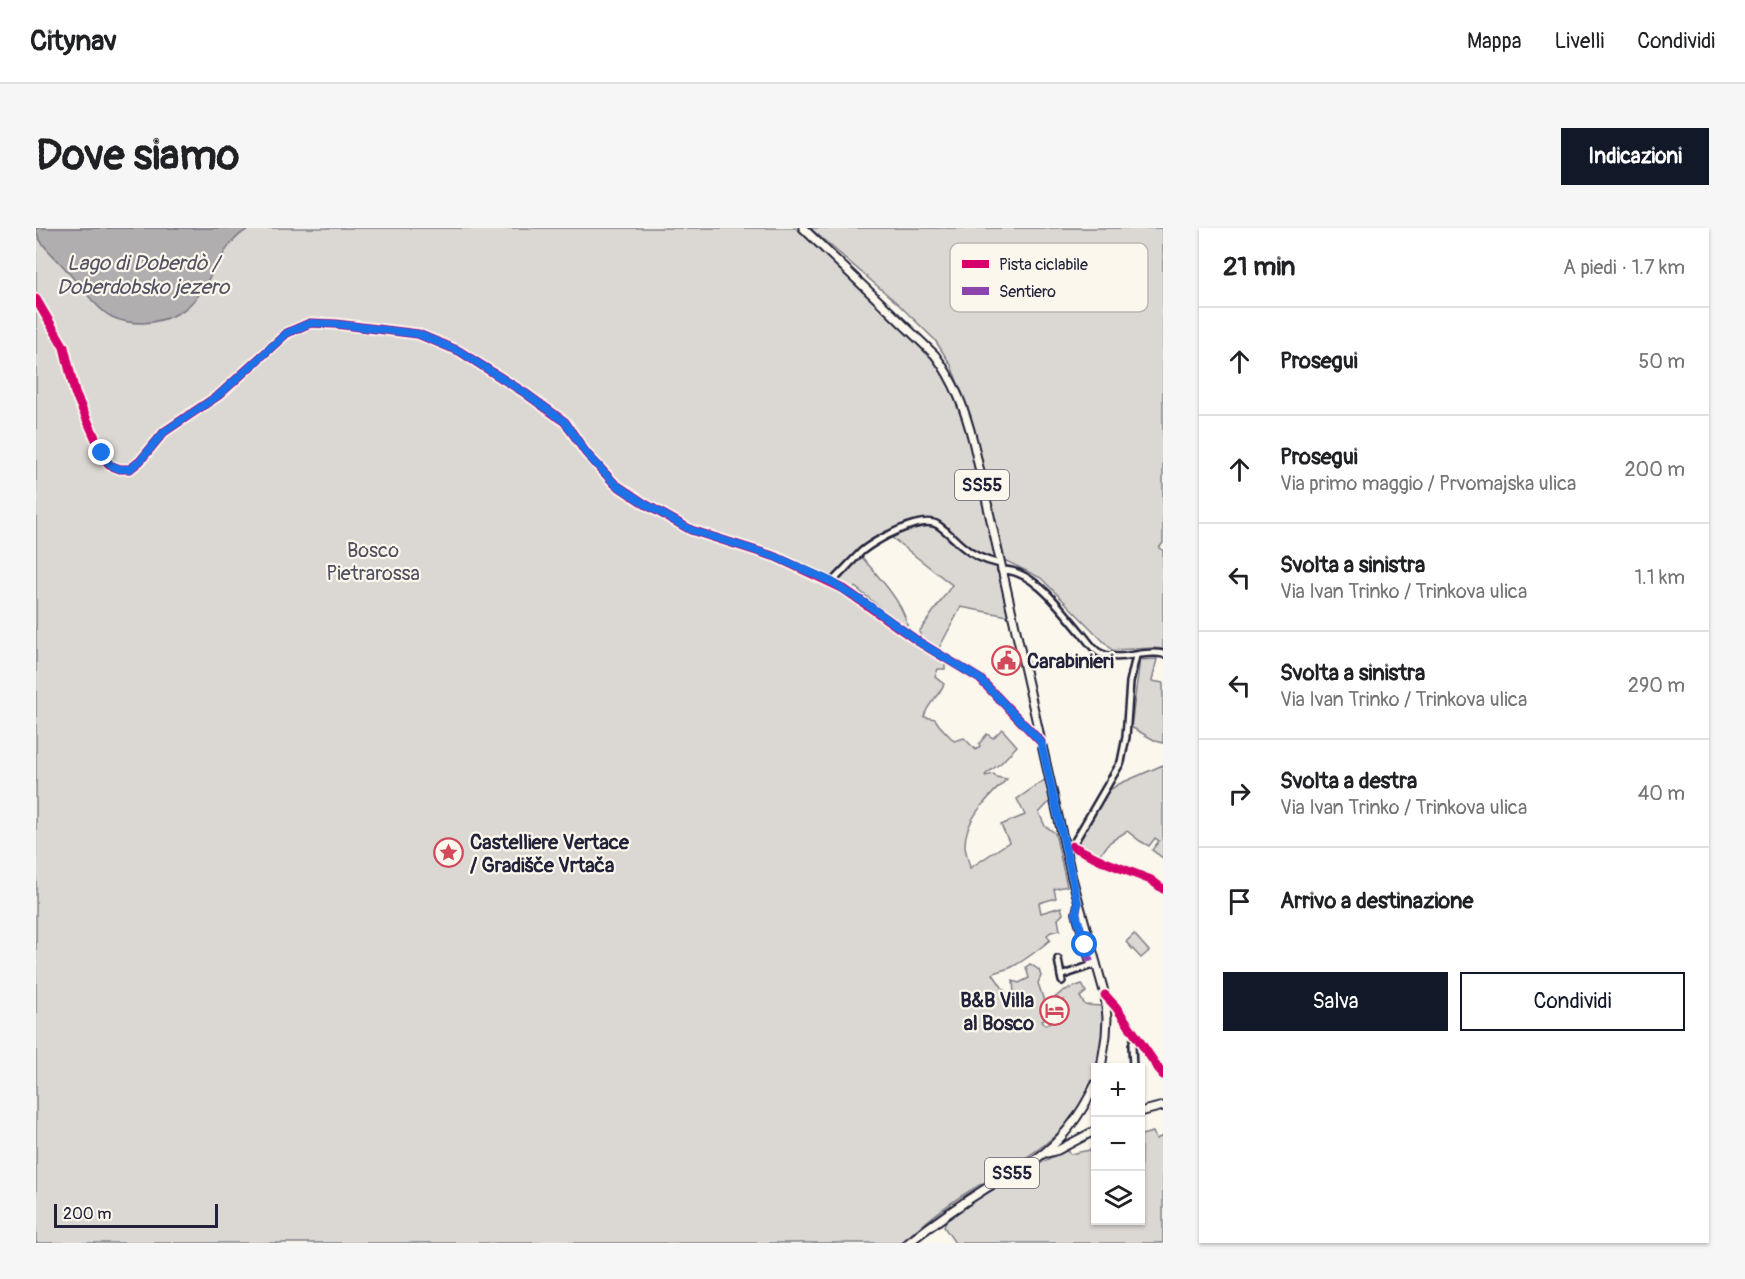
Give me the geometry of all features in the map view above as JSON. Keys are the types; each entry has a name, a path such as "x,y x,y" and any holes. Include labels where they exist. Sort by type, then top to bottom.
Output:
{"main road":[{"name":"SS55","path":"803,228 935,355 962,401 1041,742 1069,848 1078,903 1094,965 1105,995 1107,1018 1102,1063"},
{"name":"SS55","path":"909,1243 961,1204 1045,1153 1076,1119 1091,1093"},
{"path":"1145,1111 1163,1106"},
{"path":"1045,1153 1058,1150 1091,1132"}],"street":[{"path":"36,299 64,347 80,407 102,453 110,465 120,469 130,469 140,461 164,432 219,395 287,333 310,323 324,322 418,334 459,351 525,393 565,422 586,453 615,484 691,530 776,557 832,582 919,642 980,679 1041,742"},
{"path":"832,582 862,551 872,544 898,530 927,522 937,524 969,552 1035,582 1098,652 1112,657 1163,654"},
{"path":"1136,656 1130,682 1126,737 1121,762 1069,848 1152,880 1163,889"},
{"path":"1058,959 1062,979 1094,965"},
{"path":"1105,995 1116,1006 1163,1075"},
{"path":"1133,1063 1132,1046 1135,1035"}],"green space":[{"name":"Bosco Pietrarossa","path":"36,228 796,228 930,353 951,384 966,425 1008,616 961,607 938,650 924,642 919,632 952,585 891,537 859,551 897,601 908,630 855,587 851,599 903,633 913,644 920,646 945,663 945,669 938,669 935,677 944,684 924,717 935,719 954,741 964,738 976,750 987,734 993,738 1002,729 1017,746 985,776 994,774 996,777 1007,779 979,809 969,826 965,845 970,868 1009,842 1001,825 1025,815 1017,799 1046,779 1051,800 1039,813 1045,826 1055,833 1067,886 1054,889 1056,898 1039,903 1041,913 1061,907 1063,914 1058,919 1060,930 1047,935 1050,940 1022,961 993,974 1006,993 1003,1001 1011,1001 1020,999 1019,995 1014,994 1013,981 1019,983 1029,978 1026,967 1030,964 1039,970 1041,976 1038,983 1049,1016 1042,1020 1045,1025 1067,1014 1064,999 1063,1004 1059,1006 1058,998 1052,1000 1063,991 1082,984 1086,992 1080,997 1085,1005 1102,1006 1102,1037 1098,1063 1091,1063 1091,1086 1072,1118 1047,1143 953,1202 901,1243 36,1243"},
{"path":"810,228 1163,228 1163,543 1159,548 1163,550 1163,649 1112,650 1041,578 1004,560 971,418 951,365 935,340 897,303"},
{"path":"1157,659 1152,681 1163,683 1163,743 1131,727 1140,660"},
{"path":"1163,765 1163,858 1152,850 1159,841 1155,838 1149,846 1127,831 1110,842 1096,856 1076,845 1108,791"},
{"path":"1134,934 1149,951 1141,958 1126,942"},
{"path":"1153,1132 1156,1139 1163,1136 1163,1243 955,1243 944,1227 946,1221 980,1197 1066,1150 1070,1154 1091,1150 1091,1225 1145,1225 1145,1134"}],"water":[{"name":"Lago di Doberdò / Doberdobsko jezero","path":"36,228 251,228 231,244 192,303 168,318 143,323 116,319 99,307 46,248"}],"marked path":[{"path":"1078,903 1076,913 1091,966"}],"cycle path":[{"path":"36,299 64,347 75,393 102,453 109,465 120,469 130,469 140,461 164,432 219,395 287,333 310,323 418,334 459,351 525,393 565,422 586,453 615,484 691,530 776,557 844,589 919,642 980,679 1041,742"},
{"path":"1072,846 1151,880 1163,889"},
{"path":"1105,995 1116,1007 1163,1075"}],"place":[{"name":"Carabinieri","path":"1006,661"},
{"name":"Castelliere Vertace / Gradišče Vrtača","path":"449,853"},
{"name":"B&B Villa al Bosco","path":"1055,1011"}],"route":[{"path":"102,453 110,465 120,469 130,469 140,461 164,432 235,383 287,333 310,323 324,322 418,334 459,351 525,393 565,422 586,453 615,484 645,504 691,530 776,557 832,582 919,642 980,679 1041,742 1078,903 1076,913 1085,945"}]}
